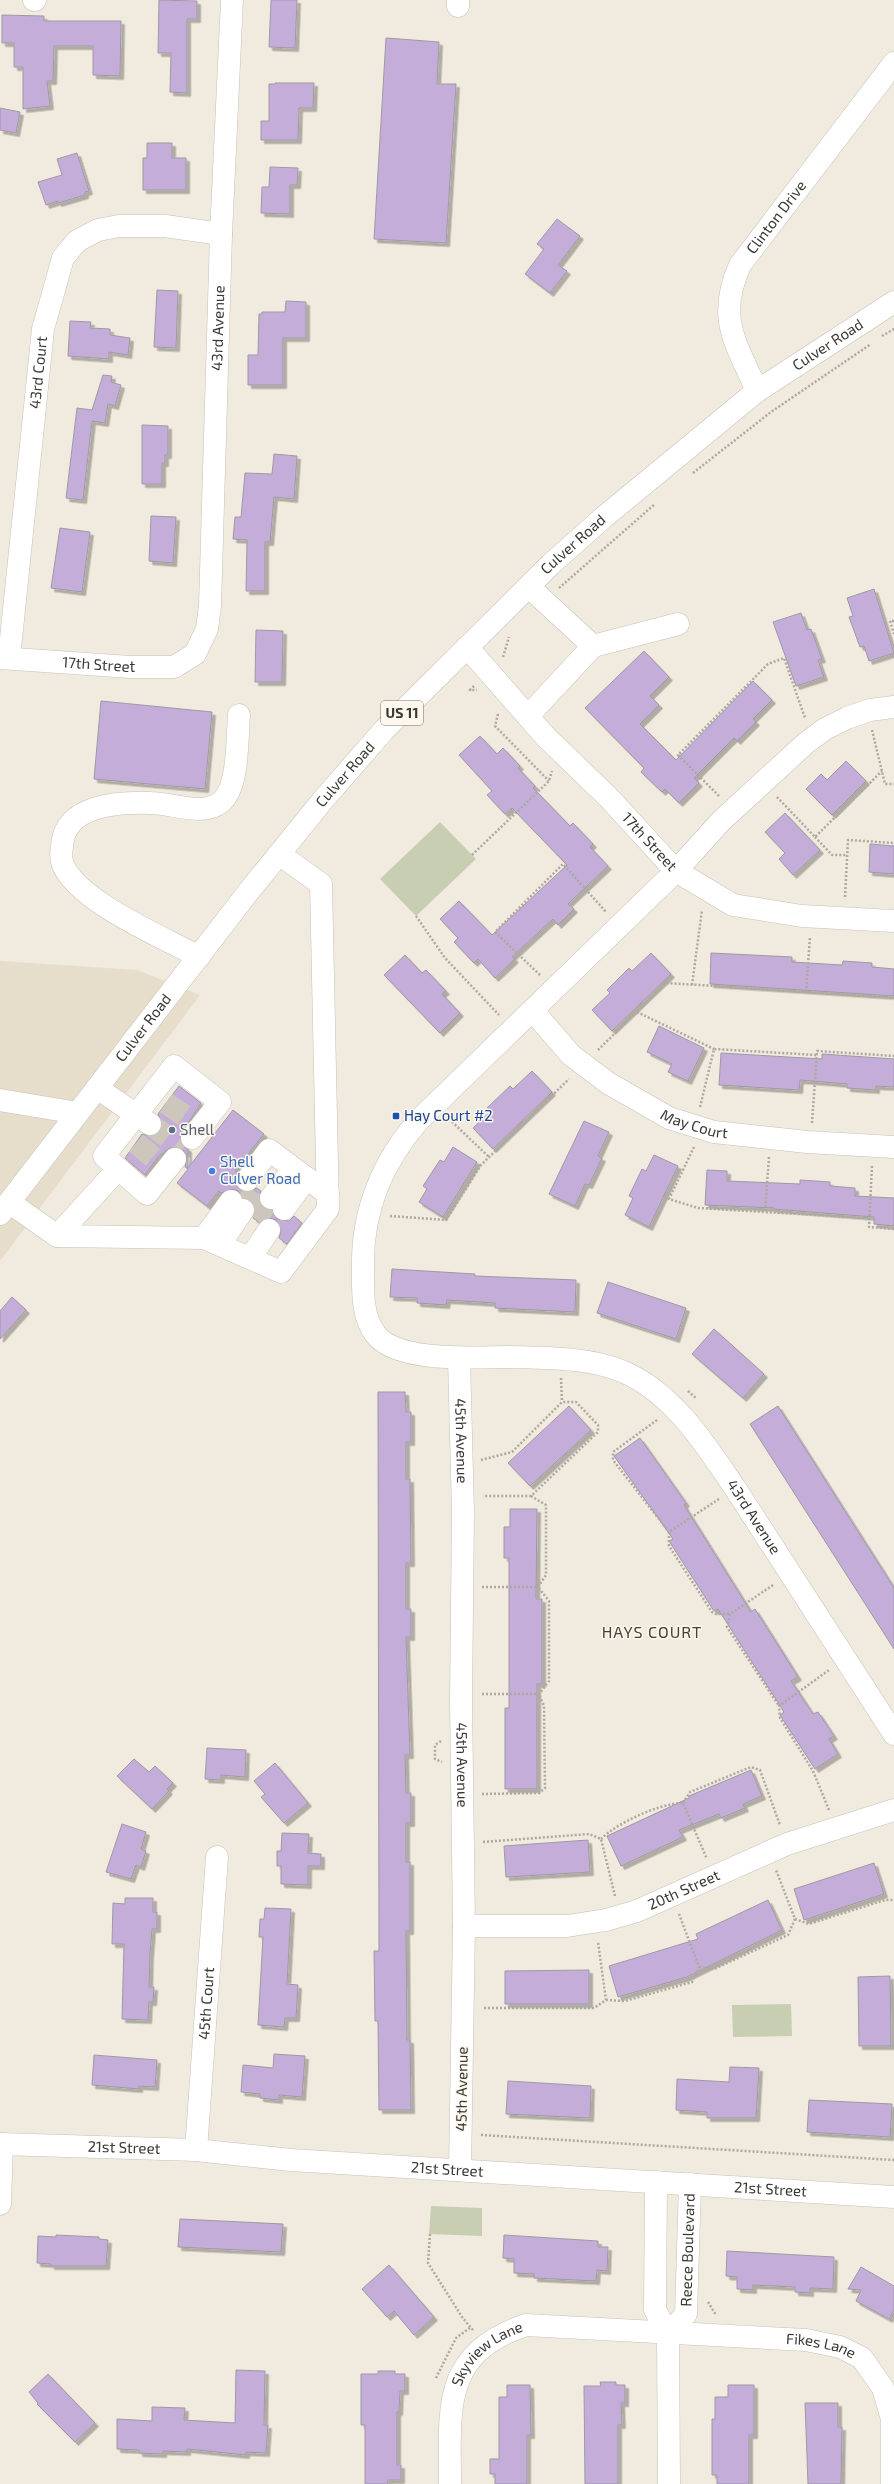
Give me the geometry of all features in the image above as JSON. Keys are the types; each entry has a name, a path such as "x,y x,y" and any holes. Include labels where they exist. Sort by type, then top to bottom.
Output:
{"street":[{"name":"43rd Avenue","path":"195,654 207,629 210,606 221,234 232,0"},
{"name":"Clinton Drive","path":"758,391 730,326 728,306 731,285 740,265 894,63"},
{"name":"43rd Court","path":"4,658 43,329 63,258 77,241 98,230 119,226 165,226 221,234"},
{"name":"Culver Road","path":"4,1208 279,854 384,730 467,647 537,594 604,517 758,391 894,302"},
{"path":"537,594 593,646"},
{"path":"528,716 593,646 678,624"},
{"name":"17th Street","path":"467,647 486,681 528,716 610,799 676,871 732,905 811,917 894,921"},
{"name":"17th Street","path":"4,658 130,667 174,667 195,654"},
{"name":"43rd Avenue","path":"894,707 867,711 825,729 806,742 721,821 676,871 434,1106 403,1138 391,1157 372,1200 362,1246 363,1292 366,1314 376,1335 396,1348 459,1359 507,1357 600,1364 623,1372 644,1382 674,1407 709,1449 847,1659 894,1734"},
{"path":"199,957 113,913 73,880 63,864 61,845 69,824 85,811 120,804 152,802 209,809 222,802 232,787 239,715"},
{"path":"4,1208 56,1236 227,1248 281,1272 328,1209 328,1194 321,884 279,854"},
{"name":"May Court","path":"533,1011 571,1055 608,1083 669,1118 714,1132 811,1142 894,1147"},
{"path":"166,1163 147,1194 104,1156 129,1138 160,1098 174,1066 220,1102 194,1128"},
{"path":"97,1088 143,1119"},
{"path":"0,1100 78,1113"},
{"path":"293,1168 265,1194 269,1150 328,1194"},
{"path":"56,1236 118,1169"},
{"path":"227,1248 250,1215 227,1248"},
{"name":"45th Avenue","path":"459,1359 463,1495 461,1694 464,1926 460,2170"},
{"name":"20th Street","path":"464,1926 567,1926 620,1916 637,1911 787,1844 894,1810"},
{"name":"45th Court","path":"196,2150 217,1857"},
{"path":"0,2204 1,2144"},
{"name":"21st Street","path":"1,2144 196,2150 291,2160 894,2197"},
{"name":"Reece Boulevard","path":"656,2182 655,2310 668,2334 669,2484"},
{"name":"Reece Boulevard","path":"668,2334 686,2314 690,2184"},
{"name":"Skyview Lane","path":"450,2484 450,2412 456,2386 468,2360 484,2345 503,2332 526,2324 668,2334"},
{"name":"Fikes Lane","path":"668,2334 806,2340 840,2347 862,2358 883,2388 892,2419 892,2484"}],"path":[{"path":"692,474 771,412 894,329"},
{"path":"537,594 661,499"},
{"path":"894,621 890,621 894,634"},
{"path":"486,681 470,690 486,681 504,656 510,635"},
{"path":"720,798 678,755 768,664 784,658 806,720"},
{"path":"499,709 495,726 549,781"},
{"path":"867,711 885,784 894,784"},
{"path":"472,855 549,781 553,769"},
{"path":"815,837 882,771"},
{"path":"763,782 832,855 847,855"},
{"path":"845,902 848,840 894,843"},
{"path":"541,977 495,932 564,864 607,912"},
{"path":"692,985 705,888"},
{"path":"601,917 612,907"},
{"path":"416,916 445,958 501,1016"},
{"path":"806,992 811,917"},
{"path":"536,982 546,971"},
{"path":"495,1022 506,1012"},
{"path":"637,1012 714,1049 816,1055"},
{"path":"714,1049 693,1138 697,1139 669,1199 698,1208 870,1218"},
{"path":"811,1142 816,1051 894,1056"},
{"path":"434,1106 489,1157"},
{"path":"765,1212 770,1151"},
{"path":"873,1158 869,1227 894,1229"},
{"path":"685,1388 691,1392 700,1403"},
{"path":"691,1392 674,1407 613,1452 613,1460 669,1532 669,1546 712,1612 716,1614 730,1614 791,1573"},
{"path":"462,1465 512,1452 562,1402 576,1402 598,1425 598,1432 531,1496"},
{"path":"669,1532 735,1488"},
{"path":"463,1495 531,1496 546,1505 546,1575 538,1587"},
{"path":"462,1588 538,1587"},
{"path":"538,1587 549,1601 549,1681 539,1694"},
{"path":"730,1614 727,1628 779,1706 780,1718 813,1770 836,1828"},
{"path":"779,1706 847,1659"},
{"path":"461,1694 539,1694"},
{"path":"463,1794 538,1793 545,1788 544,1706 539,1694"},
{"path":"683,1803 690,1792 751,1767 760,1770 787,1844"},
{"path":"601,1839 610,1830 669,1803 683,1803"},
{"path":"683,1803 714,1876"},
{"path":"463,1844 589,1834 601,1839"},
{"path":"601,1839 620,1916"},
{"path":"699,1967 714,1969 788,1935 795,1919 774,1866"},
{"path":"795,1919 810,1924 885,1900 894,1900"},
{"path":"463,2008 594,2008 606,2000 625,2001 692,1982 699,1967 678,1911"},
{"path":"597,1936 606,2000"}],"shaded area":[{"path":"0,961 137,970 200,995 0,1261"}],"green space":[{"path":"440,822 476,859 416,916 380,879"},
{"path":"791,2004 792,2036 733,2037 732,2005"},
{"path":"431,2206 482,2208 482,2236 429,2234"}],"building":[{"path":"159,0 197,1 197,19 187,19 187,93 170,92 171,53 158,53"},
{"path":"271,0 297,0 295,48 269,47"},
{"path":"2,15 44,16 44,21 121,21 120,76 93,75 93,46 54,46 53,81 47,81 50,106 23,109 23,67 14,67 14,43 2,43"},
{"path":"386,38 439,42 437,84 456,84 446,243 374,239"},
{"path":"314,83 313,108 299,108 298,140 261,140 261,121 269,121 269,84"},
{"path":"0,108 20,112 16,133 0,130"},
{"path":"147,143 172,143 172,158 186,158 186,190 143,190 143,158 147,158"},
{"path":"77,153 89,191 85,192 85,195 46,205 38,182 62,175 57,159"},
{"path":"270,167 298,168 297,185 290,185 290,214 261,213 262,187 269,187"},
{"path":"557,219 580,236 558,265 567,271 550,293 525,274 544,249 537,244"},
{"path":"157,290 178,291 176,348 154,347"},
{"path":"286,301 306,302 306,338 283,338 283,385 248,385 248,355 258,355 259,314 262,314 262,312 285,312"},
{"path":"70,321 91,322 90,328 110,329 110,335 130,338 128,355 109,352 109,359 68,356"},
{"path":"103,375 112,376 111,382 121,385 115,406 108,404 105,423 92,421 83,500 66,498 77,408 92,410"},
{"path":"142,425 168,426 168,455 165,455 165,463 162,463 162,484 142,484"},
{"path":"274,454 297,456 294,499 274,497 270,542 265,542 265,591 246,591 247,540 233,539 235,517 241,517 245,473 272,474"},
{"path":"151,516 176,517 173,563 149,561"},
{"path":"60,528 90,532 82,592 51,588"},
{"path":"874,589 894,653 869,661 864,646 860,647 849,617 853,616 847,598"},
{"path":"801,613 807,630 811,629 822,659 818,660 824,677 796,686 773,622"},
{"path":"256,630 283,631 282,682 255,682"},
{"path":"644,651 669,677 650,696 659,705 640,724 676,760 753,681 772,700 753,719 756,722 737,741 734,738 694,778 699,783 679,803 665,789 662,792 641,772 644,768 585,708"},
{"path":"101,701 212,712 205,789 94,779"},
{"path":"480,736 497,754 503,748 520,766 518,768 535,786 533,788 570,826 573,823 593,844 590,847 608,866 568,904 574,909 558,925 553,919 512,957 515,959 495,978 478,959 474,963 454,942 458,938 440,919 459,901 492,935 567,865 512,808 505,814 487,795 492,791 459,755"},
{"path":"846,761 866,781 832,815 806,789 821,774 827,780"},
{"path":"785,813 820,850 793,875 779,859 785,853 765,832"},
{"path":"870,844 894,846 894,874 869,872"},
{"path":"651,953 671,974 612,1031 592,1010 610,993 607,990 629,968 632,971"},
{"path":"711,953 792,957 792,962 842,965 843,961 872,963 872,967 894,969 894,996 710,984"},
{"path":"405,955 422,973 426,970 446,991 442,994 460,1013 440,1033 384,975"},
{"path":"659,1026 704,1048 688,1081 668,1072 672,1064 647,1052"},
{"path":"721,1053 822,1059 822,1054 894,1059 894,1087 876,1086 876,1090 847,1088 847,1084 800,1080 799,1090 719,1085"},
{"path":"532,1071 552,1092 493,1149 473,1128 491,1111 487,1108 510,1086 513,1089"},
{"path":"179,1086 201,1103 180,1136 181,1143 188,1149 188,1168 233,1110 264,1134 235,1171 237,1172 235,1185 245,1192 257,1188 261,1191 260,1203 264,1208 272,1210 277,1219 289,1221 294,1216 302,1223 287,1244 279,1238 281,1231 276,1220 270,1218 259,1222 253,1218 255,1211 254,1204 250,1199 243,1198 238,1191 232,1189 221,1193 219,1191 207,1206 177,1183 188,1169 185,1167 187,1155 182,1149 170,1148 159,1156 145,1175 125,1158 142,1134 149,1136 160,1131 162,1125 158,1114"},
{"path":"584,1121 609,1132 598,1156 602,1158 589,1185 585,1184 575,1206 549,1194"},
{"path":"453,1147 477,1162 443,1217 419,1202 427,1189 423,1186 440,1160 444,1162"},
{"path":"654,1155 678,1166 649,1227 625,1215 633,1198 629,1196 642,1169 646,1171"},
{"path":"707,1170 727,1171 727,1181 800,1184 800,1180 830,1182 830,1186 855,1188 855,1196 894,1198 894,1226 874,1224 874,1217 773,1209 774,1208 705,1205"},
{"path":"392,1269 475,1274 475,1276 576,1280 575,1312 495,1308 495,1303 447,1300 446,1305 417,1303 417,1298 390,1297"},
{"path":"608,1282 686,1308 676,1339 597,1313"},
{"path":"12,1297 26,1310 0,1339 0,1311"},
{"path":"714,1329 764,1374 743,1398 692,1354"},
{"path":"378,1392 405,1392 406,1412 411,1412 411,1442 406,1442 406,1479 410,1479 411,1563 406,1563 406,1609 411,1609 411,1637 406,1637 410,1755 405,1755 406,1793 411,1793 411,1823 406,1823 406,1862 410,1862 410,1931 406,1931 407,2040 410,2040 411,2110 379,2110 378,2021 375,2021 374,1951 379,1951"},
{"path":"569,1406 591,1430 530,1486 508,1463"},
{"path":"778,1406 894,1588 894,1649 750,1424"},
{"path":"640,1438 686,1503 684,1505 751,1612 755,1609 798,1677 791,1681 813,1714 818,1712 834,1736 829,1739 838,1754 815,1769 780,1715 784,1712 718,1609 714,1611 669,1541 673,1539 614,1456"},
{"path":"510,1509 537,1509 536,1599 542,1599 542,1684 537,1684 537,1789 505,1789 505,1708 509,1708 509,1558 504,1558 504,1527 510,1527"},
{"path":"207,1748 246,1750 245,1777 221,1775 221,1780 205,1779"},
{"path":"134,1759 149,1772 155,1766 173,1783 167,1789 169,1791 152,1809 117,1776"},
{"path":"275,1763 308,1803 284,1823 261,1797 265,1794 254,1781"},
{"path":"751,1770 762,1796 743,1804 745,1808 721,1818 719,1814 679,1830 683,1837 621,1866 607,1836 689,1798 689,1796"},
{"path":"122,1824 146,1832 141,1849 146,1851 141,1867 136,1865 131,1879 106,1872"},
{"path":"282,1833 309,1834 308,1853 321,1854 321,1866 308,1866 308,1885 281,1884 281,1866 277,1866 277,1851 281,1851"},
{"path":"588,1840 590,1872 506,1877 504,1846"},
{"path":"874,1863 884,1894 804,1920 794,1889"},
{"path":"125,1898 153,1898 153,1912 157,1912 157,1929 152,1929 150,1953 149,1987 154,1987 153,2002 149,2002 148,2020 122,2019 124,1944 112,1944 113,1903 125,1904"},
{"path":"768,1900 782,1930 687,1977 618,1997 609,1966 698,1939 696,1934"},
{"path":"265,1908 291,1909 287,1984 298,1985 296,2018 285,2018 284,2027 258,2025 263,1937 259,1937 260,1919 264,1919"},
{"path":"589,1970 589,2004 505,2004 505,1971"},
{"path":"890,1976 891,2046 859,2046 858,1977"},
{"path":"274,2054 305,2056 302,2097 279,2095 279,2100 260,2098 260,2094 241,2092 243,2065 273,2068"},
{"path":"94,2055 157,2060 155,2087 139,2086 139,2089 92,2085"},
{"path":"730,2067 759,2068 756,2118 707,2118 707,2112 676,2110 677,2079 729,2082"},
{"path":"508,2081 591,2086 590,2118 506,2114"},
{"path":"809,2100 892,2104 890,2137 807,2132"},
{"path":"180,2219 283,2224 281,2252 178,2247"},
{"path":"56,2235 99,2237 99,2239 108,2240 106,2266 51,2266 51,2264 37,2263 38,2236 56,2237"},
{"path":"504,2235 598,2241 598,2247 608,2247 607,2271 597,2270 596,2281 534,2278 534,2274 514,2273 514,2259 503,2258"},
{"path":"727,2251 834,2257 833,2289 810,2288 810,2293 795,2292 795,2287 753,2285 753,2290 737,2289 737,2277 726,2276"},
{"path":"389,2265 434,2317 414,2335 394,2311 387,2317 362,2289"},
{"path":"861,2267 894,2286 894,2310 889,2319 856,2301 861,2290 848,2289"},
{"path":"236,2370 265,2371 264,2425 268,2425 266,2453 246,2452 246,2455 187,2449 187,2452 163,2451 163,2454 139,2453 139,2450 117,2449 117,2419 152,2421 152,2407 185,2408 184,2420 235,2423"},
{"path":"378,2371 395,2371 395,2374 405,2374 405,2391 400,2391 399,2412 397,2412 397,2465 401,2465 401,2480 388,2480 388,2484 365,2484 365,2425 361,2425 361,2374 378,2374"},
{"path":"48,2374 95,2423 75,2442 37,2404 38,2403 29,2392"},
{"path":"600,2382 616,2382 616,2385 625,2385 625,2403 621,2403 622,2425 618,2425 618,2484 585,2484 584,2386 601,2386"},
{"path":"507,2385 530,2385 531,2435 527,2435 527,2484 495,2484 495,2474 490,2474 490,2459 499,2459 499,2397 507,2397"},
{"path":"728,2385 754,2385 754,2435 749,2435 749,2484 717,2484 717,2475 712,2475 712,2419 715,2419 715,2397 728,2397"},
{"path":"805,2403 838,2403 838,2427 842,2427 841,2484 808,2484"}],"tunnel":[{"path":"166,1103 189,1119"},
{"path":"150,1124 183,1149"},
{"path":"136,1143 156,1160"},
{"path":"243,1210 257,1188"},
{"path":"255,1219 271,1198"}],"place":[{"name":"Hay Court #2","path":"396,1116"},
{"name":"Shell","path":"172,1130"},
{"name":"Shell Culver Road","path":"212,1171"}],"district":[{"name":"HAYS COURT","path":"652,1632"}]}
